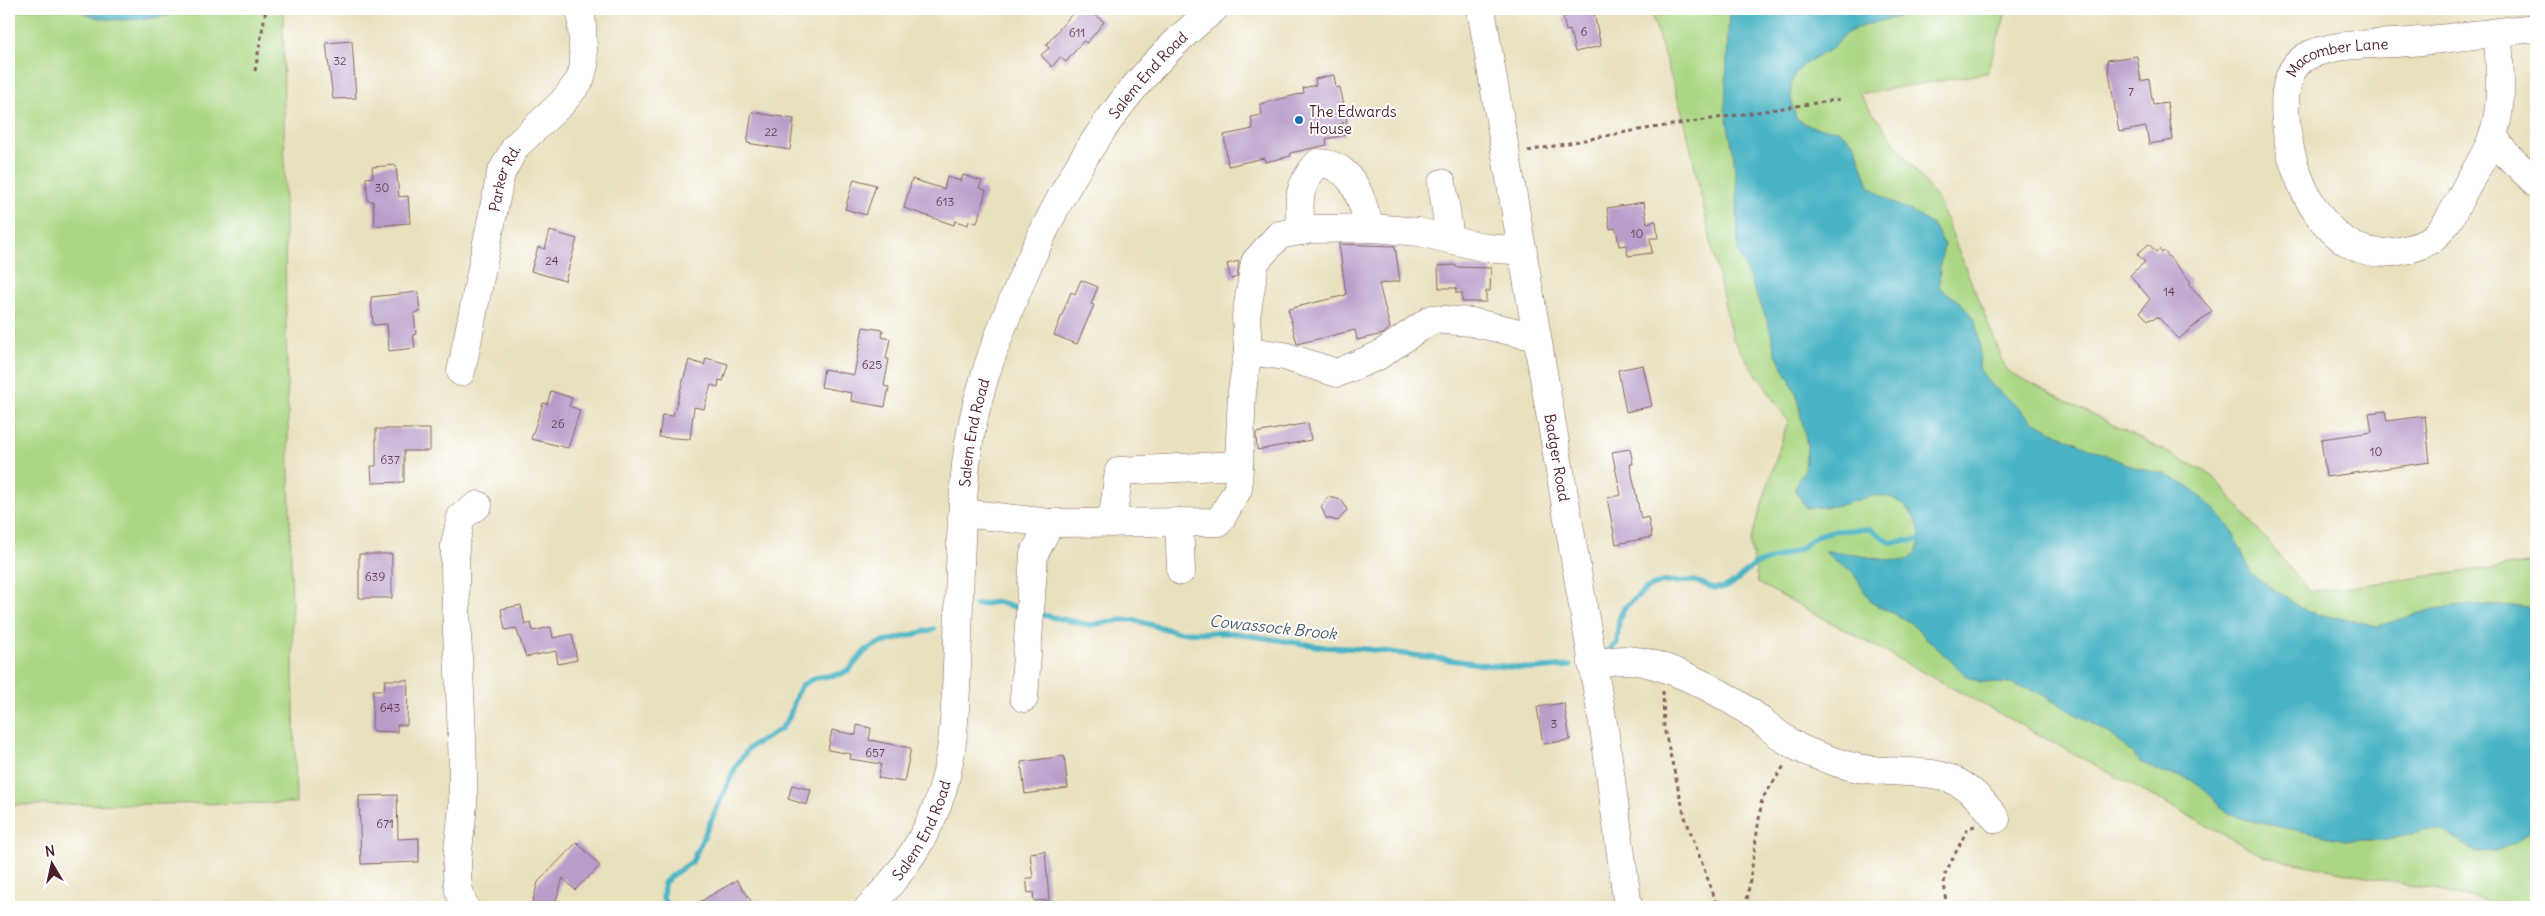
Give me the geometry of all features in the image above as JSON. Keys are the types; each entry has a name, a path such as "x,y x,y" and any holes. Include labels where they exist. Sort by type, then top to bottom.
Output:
{"street":[{"name":"Parker Rd.","path":"460,372 501,173 516,146 562,103 580,80 584,66 581,9"},
{"name":"Salem End Road","path":"869,907 900,872 919,843 933,816 943,786 955,722 966,463 982,383 995,343 1055,208 1088,150 1132,89 1153,65 1214,9"},
{"name":"Badger Road","path":"1482,9 1605,735 1628,907"},
{"name":"Macomber Lane","path":"2498,33 2500,94 2493,136 2447,223 2433,239 2414,248 2391,253 2371,252 2349,244 2330,231 2316,212 2303,186 2287,137 2286,98 2291,73 2299,61 2312,53 2330,48 2536,28"},
{"path":"2493,136 2506,154 2536,183"},
{"path":"1302,231 1298,206 1306,177 1318,162 1333,163 1348,174 1360,198 1370,228"},
{"path":"1442,183 1450,240"},
{"path":"963,514 1050,523 1219,522 1238,489 1242,391 1248,351 1246,316 1255,262 1279,235 1302,231 1370,228 1419,232 1487,248 1523,252"},
{"path":"1248,351 1284,356 1337,372 1378,356 1432,319 1471,322 1537,336"},
{"path":"1112,523 1118,471 1239,465"},
{"path":"465,907 457,886 456,871 463,799 455,545 462,517 478,505"},
{"path":"1179,522 1181,571"},
{"path":"1024,698 1034,554 1050,523"},
{"path":"1592,664 1628,660 1663,669 1732,700 1797,746 1832,761 1858,768 1922,772 1944,777 1961,784 1975,794 1996,820"}],"path":[{"path":"255,70 266,9"},
{"path":"1508,155 1707,120 1842,99"},
{"path":"1663,669 1664,728 1686,817 1718,907"},
{"path":"1746,907 1762,799 1797,746"},
{"path":"1946,907 1944,876 1968,828 1996,820"}],"green space":[{"path":"9,9 283,9 286,326 296,803 9,805"},
{"path":"1650,9 2007,9 1987,73 1859,94 1939,202 2007,371 2212,475 2310,592 2536,562 2536,907 2520,907 2265,857 1758,583 1750,542 1788,421 1732,338 1685,122"}],"water":[{"path":"78,9 187,9 148,19 116,20 88,15"},
{"path":"1729,9 1915,9 1899,16 1857,28 1844,36 1832,48 1807,62 1794,75 1792,83 1792,104 1796,118 1811,127 1838,130 1855,144 1869,186 1891,202 1913,212 1935,227 1944,245 1940,265 1939,287 1961,303 1975,320 1980,345 1979,368 1987,381 2033,421 2071,440 2136,468 2165,474 2192,489 2214,509 2232,530 2252,575 2308,612 2378,626 2434,609 2471,605 2521,606 2536,609 2536,825 2518,842 2497,851 2476,852 2443,831 2423,830 2410,835 2382,840 2345,840 2251,821 2228,814 2199,784 2182,776 2161,773 2141,762 2112,735 2037,692 2011,684 1980,682 1968,677 1908,621 1872,603 1852,571 1834,560 1825,551 1882,559 1909,559 1918,547 1920,532 1909,510 1889,497 1877,496 1840,505 1806,508 1794,488 1805,469 1807,445 1796,392 1776,354 1768,322 1738,251 1737,190 1733,151 1725,110"}],"building":[{"path":"1076,9 1088,9 1104,22 1087,43 1083,41 1066,62 1060,57 1052,67 1041,55 1049,48 1046,45"},
{"path":"1564,9 1593,9 1601,46 1575,52 1570,30 1566,31 1563,17 1566,16"},
{"path":"352,41 356,98 333,99 326,43"},
{"path":"2137,56 2141,81 2149,79 2153,105 2167,103 2173,140 2149,144 2146,127 2119,132 2107,60"},
{"name":"The Edwards House","path":"1334,75 1336,88 1340,87 1345,110 1347,122 1342,123 1345,135 1326,139 1327,145 1290,153 1291,156 1265,162 1264,158 1228,166 1224,135 1253,129 1251,117 1262,115 1260,104 1304,93 1303,88 1316,85 1315,79"},
{"path":"752,112 794,119 790,150 747,143"},
{"path":"396,165 399,197 408,196 410,223 375,226 373,201 368,201 366,178 373,177 372,167"},
{"path":"963,175 982,181 979,188 986,190 977,223 969,221 968,225 955,221 954,225 904,208 912,179 944,189 947,177 961,181"},
{"path":"854,179 876,185 866,215 845,209"},
{"path":"1644,202 1647,223 1656,221 1658,238 1650,238 1652,253 1628,256 1626,245 1619,246 1616,228 1610,229 1607,208"},
{"path":"550,231 577,239 565,281 531,271 538,247 545,249"},
{"path":"1339,244 1395,246 1400,281 1379,284 1390,328 1383,334 1357,340 1355,330 1297,344 1288,309 1346,295"},
{"path":"2149,244 2156,252 2159,249 2162,253 2164,251 2191,282 2189,284 2212,311 2179,339 2158,317 2148,320 2140,312 2150,299 2130,275 2145,262 2137,254"},
{"path":"1239,261 1237,277 1231,279 1227,264"},
{"path":"1456,265 1456,267 1491,268 1490,291 1486,291 1486,302 1462,302 1462,293 1456,293 1456,288 1439,288 1438,266"},
{"path":"1081,280 1098,287 1091,304 1094,305 1077,344 1054,335 1071,292 1075,294"},
{"path":"418,292 420,312 414,313 416,334 413,335 415,348 389,351 387,324 373,325 371,297"},
{"path":"863,327 883,330 882,337 890,339 886,359 889,359 884,386 889,387 885,407 851,401 852,393 821,387 824,369 854,375"},
{"path":"706,358 728,364 723,381 719,380 718,387 711,385 704,409 694,407 690,439 659,437 662,415 673,416 689,360 704,365"},
{"path":"1643,365 1652,406 1626,412 1618,370"},
{"path":"551,391 572,398 569,406 580,410 568,448 531,439 543,403 547,404"},
{"path":"2385,411 2387,421 2425,416 2430,462 2326,477 2321,439 2372,432 2369,413"},
{"path":"1308,423 1311,440 1257,450 1256,433"},
{"path":"376,429 430,429 430,451 404,451 404,482 372,483 371,466 376,466"},
{"path":"1630,449 1633,464 1630,464 1641,519 1648,517 1652,537 1616,544 1607,498 1621,495 1612,452"},
{"path":"1328,497 1342,500 1347,510 1338,521 1326,518 1321,507"},
{"path":"359,554 392,554 392,598 359,598"},
{"path":"521,605 525,625 531,623 533,631 551,627 553,638 572,634 577,660 558,664 556,651 526,657 516,628 505,630 501,609"},
{"path":"385,680 408,680 407,725 397,725 397,732 372,731 373,690 384,690"},
{"path":"1564,703 1570,740 1543,744 1537,707"},
{"path":"857,725 871,728 869,740 911,748 904,782 878,778 881,764 850,759 851,754 828,750 832,730 856,735"},
{"path":"1064,756 1068,788 1025,794 1021,762"},
{"path":"792,785 811,790 807,805 788,799"},
{"path":"397,795 398,839 419,838 419,862 361,864 359,796"},
{"path":"577,842 600,866 575,890 563,878 554,907 531,907 538,882"},
{"path":"1045,851 1049,900 1034,901 1033,892 1028,893 1026,878 1033,878 1030,853"},
{"path":"737,880 755,907 691,907"}],"waterway":[{"name":"Cowassock Brook","path":"1609,650 1617,643 1619,619 1624,608 1647,588 1662,582 1695,581 1714,588 1723,588 1735,582 1754,565 1798,550 1818,535 1833,531 1870,529 1890,542 1921,540"},
{"name":"Cowassock Brook","path":"975,605 998,602 1022,609"},
{"name":"Cowassock Brook","path":"1038,614 1090,625 1134,620 1177,632 1233,633 1324,647 1366,649 1488,665 1535,669 1570,666"},
{"name":"Cowassock Brook","path":"667,907 663,897 664,883 672,875 692,862 736,766 749,748 781,729 789,718 796,696 802,685 815,678 841,674 850,669 865,651 877,644 934,629"}],"place":[{"name":"The Edwards House","path":"1299,120"}]}
